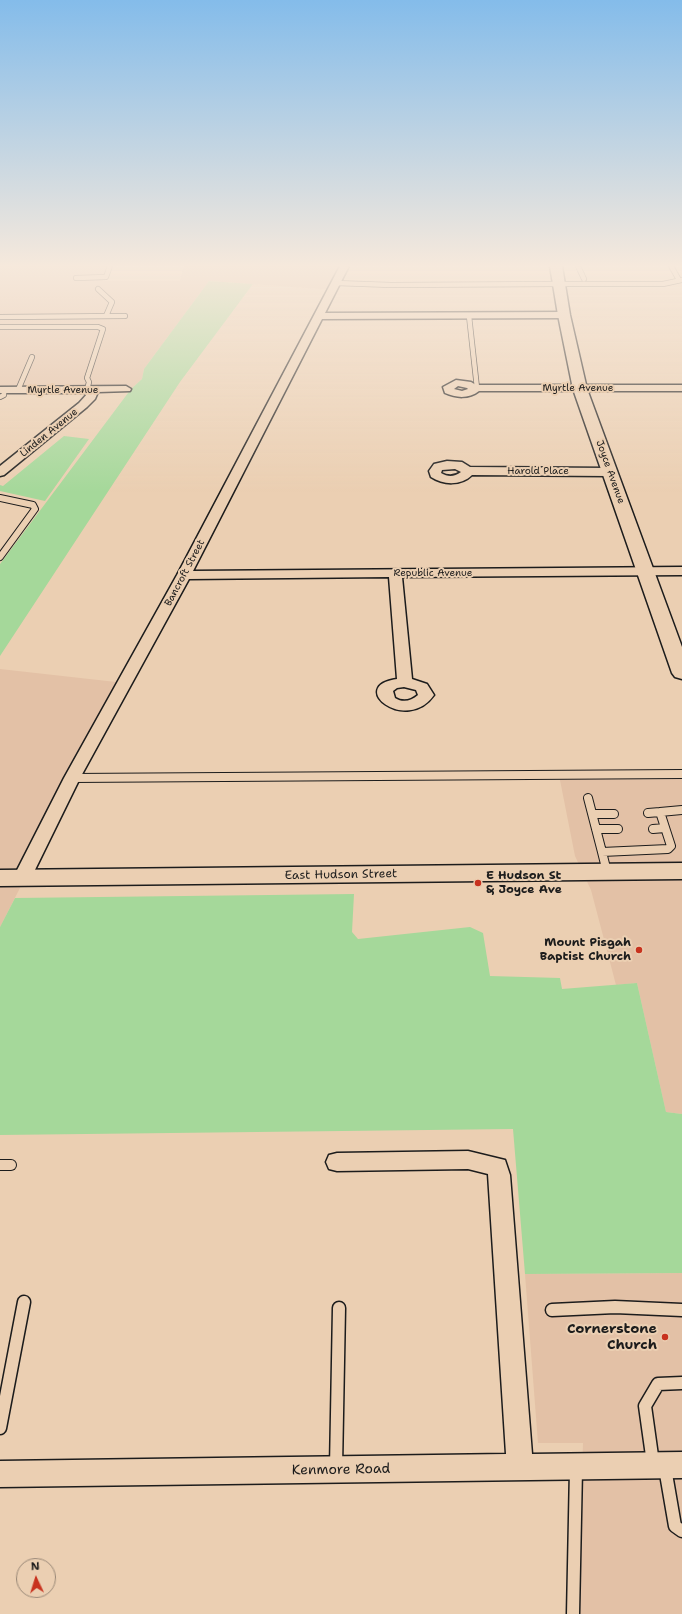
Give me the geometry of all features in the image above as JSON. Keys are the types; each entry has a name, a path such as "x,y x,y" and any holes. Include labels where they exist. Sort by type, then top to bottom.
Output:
{"street":[{"name":"Bancroft Street","path":"11,878 72,778 184,575 307,341"},
{"name":"Joyce Avenue","path":"570,341 580,389 682,673"},
{"name":"Myrtle Avenue","path":"476,388 682,388"},
{"name":"Myrtle Avenue","path":"1,392 18,390 126,389"},
{"name":"Linden Avenue","path":"0,472 83,405 91,397 91,390"},
{"name":"Harold Place","path":"467,471 609,472"},
{"name":"Republic Avenue","path":"184,575 682,571"},
{"path":"395,573 405,682"},
{"name":"East Hudson Street","path":"11,878 604,862 682,871"},
{"path":"338,1162 468,1160 497,1167 499,1175 520,1467"},
{"name":"Kenmore Road","path":"0,1474 667,1465"}],"lane":[{"path":"91,390 87,378 98,341"},
{"path":"471,341 476,388"},
{"path":"18,390 32,357"},
{"path":"0,498 33,505 35,510 0,557"},
{"path":"72,778 682,774"},
{"path":"588,798 604,862 668,848 671,846 660,812"},
{"path":"648,813 682,810"},
{"path":"592,814 614,814"},
{"path":"653,829 666,828"},
{"path":"596,830 618,829"},
{"path":"0,1428 24,1302"},
{"path":"552,1310 616,1307 682,1310"},
{"path":"336,1470 339,1308"},
{"path":"682,1383 658,1384 645,1406 667,1465 675,1526 682,1532"},
{"path":"573,1614 576,1466"}],"shaded area":[{"path":"0,341 164,341 144,369 142,379 131,389 7,390 0,395"},
{"path":"0,669 125,683 0,927"},
{"path":"682,769 682,1114 666,1112 637,983 616,985 591,890 575,856 558,770"},
{"path":"682,1273 682,1614 578,1614 583,1443 538,1443 525,1274"}],"green space":[{"path":"164,341 210,341 180,382 0,656 0,564 131,389 142,379 144,369"},
{"path":"64,436 89,439 45,501 0,491 0,485 3,486"},
{"path":"354,894 352,932 358,939 470,927 483,933 490,976 560,978 562,989 637,983 666,1112 682,1114 682,1273 525,1274 513,1129 0,1135 0,927 15,898"}],"place":[{"name":"E Hudson St & Joyce Ave","path":"478,883"},
{"name":"Mount Pisgah Baptist Church","path":"639,950"},
{"name":"Cornerstone Church","path":"665,1337"}]}
